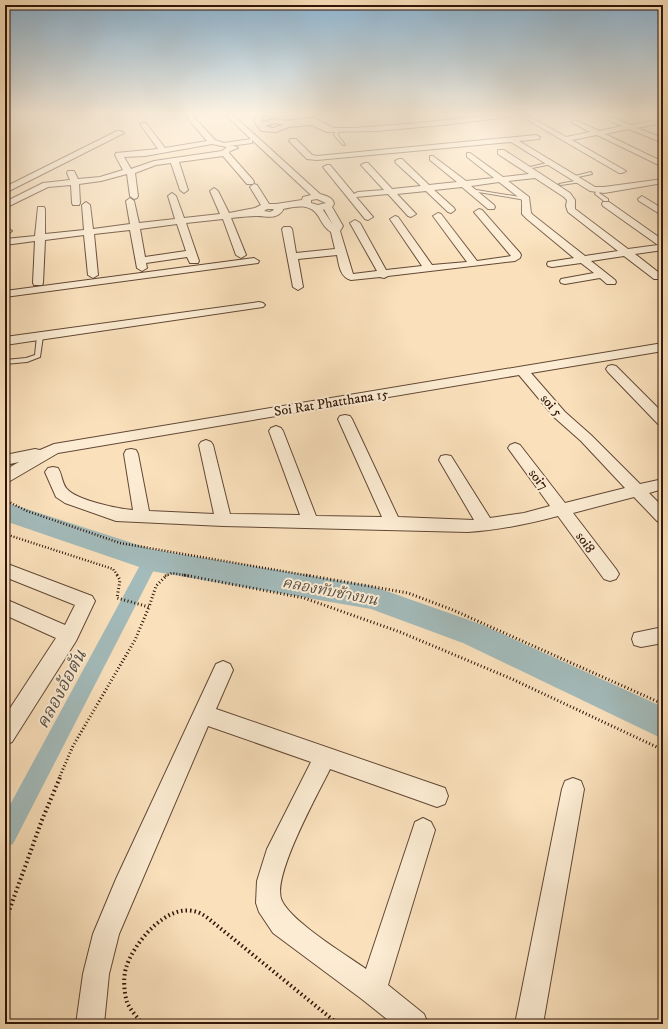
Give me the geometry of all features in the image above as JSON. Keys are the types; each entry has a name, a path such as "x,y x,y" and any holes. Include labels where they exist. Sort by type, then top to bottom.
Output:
{"street":[{"path":"5,190 59,163"},
{"path":"66,163 75,182 88,232 93,275"},
{"path":"124,163 130,171 135,227 142,264 192,257 172,196"},
{"path":"6,205 46,185 101,179 154,163"},
{"path":"175,163 184,190"},
{"path":"236,163 252,184 269,212"},
{"path":"274,163 318,202 338,226 335,231 347,274 350,277 384,275 516,258 516,255 479,212"},
{"path":"401,163 451,210"},
{"path":"439,163 491,206"},
{"path":"481,163 526,199 527,214 530,217 611,282"},
{"path":"521,163 535,171 570,197 571,210 658,277"},
{"path":"551,163 593,189 599,190 663,181"},
{"path":"608,163 622,171"},
{"path":"365,165 411,214"},
{"path":"327,167 353,196 368,217"},
{"path":"5,242 229,215 269,212 353,196 427,188 468,187 535,171"},
{"path":"214,191 229,215 241,255"},
{"path":"642,199 663,213"},
{"path":"606,202 663,244"},
{"path":"38,283 41,209"},
{"path":"438,216 474,264"},
{"path":"395,219 429,269"},
{"path":"355,223 384,275"},
{"path":"287,229 298,286"},
{"path":"552,264 663,247"},
{"path":"292,256 340,252"},
{"path":"5,294 254,261"},
{"path":"565,282 602,275"},
{"path":"5,341 259,304"},
{"name":"Soi Rat Phatthana 15","path":"5,477 54,449 663,347"},
{"path":"612,369 663,421"},
{"name":"soi 5","path":"526,370 560,415 586,438 663,517"},
{"path":"345,419 393,523"},
{"path":"276,431 310,521"},
{"path":"206,445 223,520"},
{"name":"soi7","path":"515,448 562,510"},
{"path":"5,460 54,449"},
{"path":"131,454 142,517"},
{"path":"446,460 486,525"},
{"path":"53,472 61,492 71,499 97,510 116,515 223,520 486,525 524,519 663,484"},
{"name":"soi8","path":"562,510 610,574"},
{"path":"5,570 86,601 69,635 10,715 5,735"},
{"path":"5,607 69,635"},
{"path":"641,639 663,635"},
{"path":"90,1024 96,974 106,934 125,888 223,670"},
{"path":"203,714 437,796"},
{"path":"325,757 279,849 269,881 268,903 282,924 373,990 414,1024"},
{"path":"529,1024 573,789"},
{"path":"373,990 423,830"}],"lane":[{"path":"535,171 551,163"},
{"path":"561,184 591,173"},
{"path":"468,187 526,199"},
{"path":"599,190 597,193 606,202"},
{"path":"5,228 10,231 5,235"},
{"path":"5,362 27,360 38,356 40,336"}],"path":[{"path":"5,500 27,511 120,543 408,593 453,610 663,704"},
{"path":"5,534 113,569 120,580 117,598 149,607"},
{"path":"5,922 42,820 73,746 135,640 159,581 163,577 172,573 304,598 400,632 512,679 663,750"},
{"path":"143,1024 128,1004 124,978 131,954 159,921 174,912 189,910 202,914 338,1024"}],"waterway":[{"name":"คลองทับช้างบน","path":"5,511 151,560 372,598 473,634 663,723"},
{"name":"คลองอ้อตัน","path":"5,836 151,560"}]}
